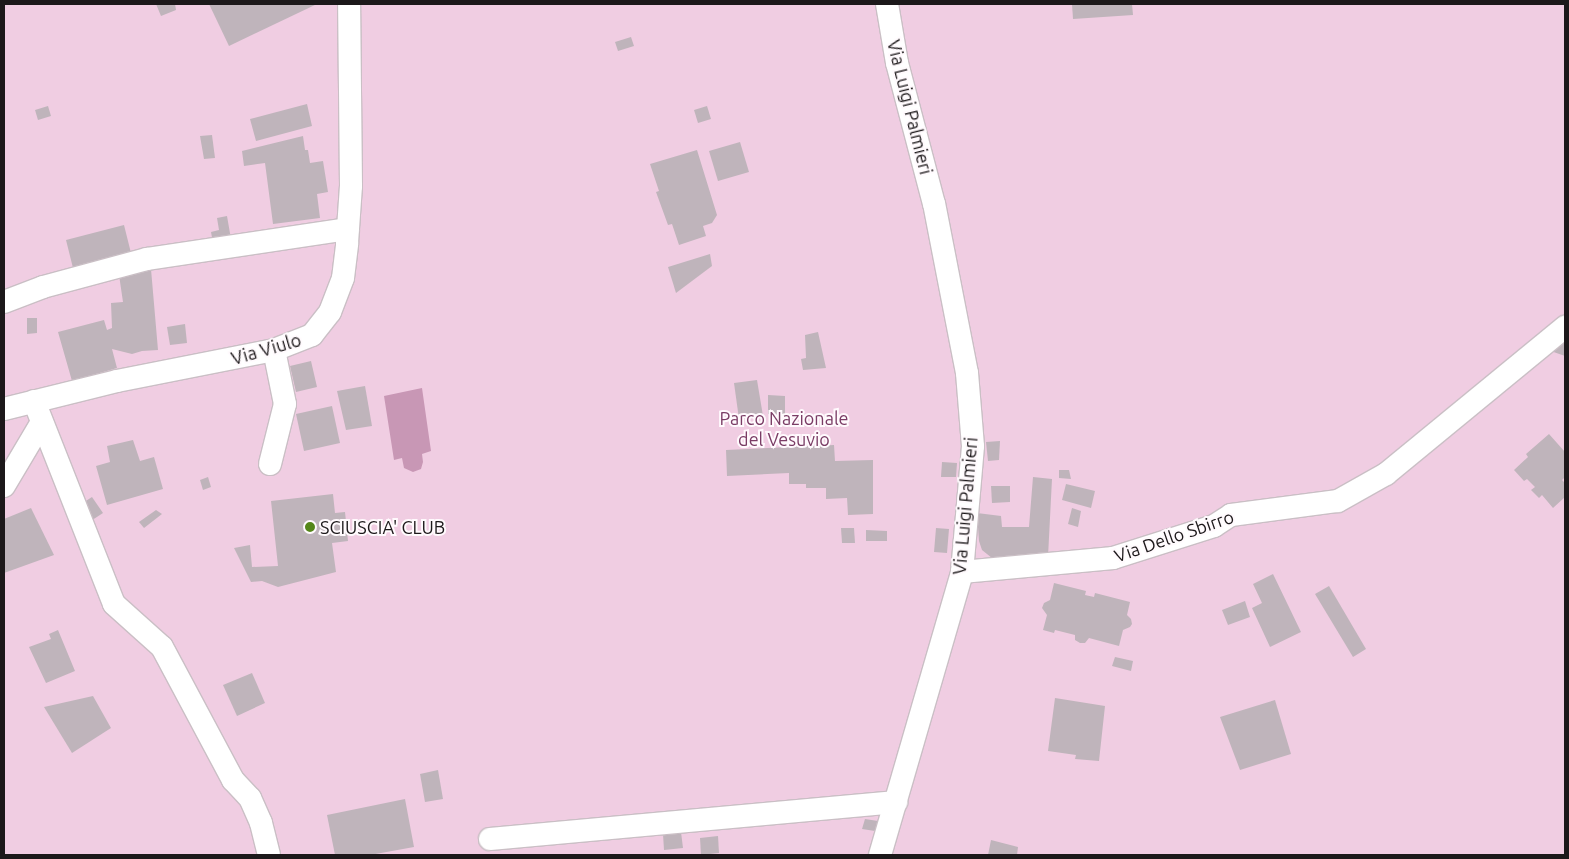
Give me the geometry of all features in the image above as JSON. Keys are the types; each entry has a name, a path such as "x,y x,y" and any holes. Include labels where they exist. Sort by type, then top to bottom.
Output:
{"street":[{"name":"Via Viulo","path":"4,408 38,412 117,381 274,350 312,335 330,312 343,278 351,186 349,4"},
{"name":"Via Luigi Palmieri","path":"880,855 962,572 972,446 967,373 934,204 897,62 887,4"},
{"path":"4,302 43,287 147,259 348,229"},
{"name":"Via Dello Sbirro","path":"962,572 1113,558 1214,526 1232,515 1338,501 1386,474 1565,327"},
{"path":"270,464 285,404 274,350"},
{"path":"4,486 38,412"},
{"path":"38,412 114,604 162,647 233,780 250,798 260,823 269,855"},
{"path":"490,839 896,802"}],"green space":[{"name":"Parco Nazionale del Vesuvio","path":"4,4 1565,4 1565,855 4,855"}],"shaded area":[{"path":"422,388 431,451 422,454 423,462 421,469 413,472 404,468 402,458 394,460 384,396"}],"building":[{"path":"156,4 175,4 176,10 161,16"},
{"path":"209,4 317,4 229,46"},
{"path":"1072,4 1132,4 1133,15 1073,19"},
{"path":"631,37 634,46 618,51 615,42"},
{"path":"307,104 312,126 256,141 250,119"},
{"path":"48,106 51,116 38,120 35,110"},
{"path":"707,106 711,119 698,123 694,110"},
{"path":"212,135 215,158 204,159 200,136"},
{"path":"303,136 305,150 308,150 310,163 323,161 328,192 317,194 320,218 273,224 265,163 244,166 242,151"},
{"path":"740,142 749,172 718,181 709,151"},
{"path":"697,150 717,215 712,223 703,226 706,236 679,245 672,224 668,225 656,192 659,191 650,164"},
{"path":"227,216 231,239 213,243 211,232 219,230 217,218"},
{"path":"124,225 132,257 74,272 66,240"},
{"path":"710,254 712,266 676,293 668,267"},
{"path":"151,269 158,350 132,354 112,349 117,368 72,381 58,332 104,320 107,330 112,328 111,303 123,302 119,275"},
{"path":"27,318 37,318 37,333 27,334"},
{"path":"185,324 187,343 170,345 167,327"},
{"path":"818,332 826,368 803,370 801,359 806,358 805,335"},
{"path":"1565,332 1565,356 1548,350"},
{"path":"311,361 317,387 296,392 290,366"},
{"path":"757,380 763,416 739,419 734,383"},
{"path":"365,386 372,426 346,430 337,391"},
{"path":"768,395 785,396 785,415 768,414"},
{"path":"332,406 340,443 304,451 296,414"},
{"path":"1549,434 1565,452 1565,477 1562,480 1565,483 1565,497 1553,508 1542,495 1539,498 1531,490 1535,487 1527,479 1524,481 1514,470 1528,457 1526,454"},
{"path":"133,440 140,461 154,457 163,489 107,505 96,466 110,462 107,446"},
{"path":"1000,441 999,460 988,461 986,442"},
{"path":"834,445 835,461 873,460 873,514 848,515 847,498 826,499 826,488 806,488 806,484 789,484 789,473 727,476 726,450"},
{"path":"942,462 957,463 956,477 941,477"},
{"path":"1059,470 1069,470 1071,479 1059,478"},
{"path":"208,477 211,487 203,490 200,480"},
{"path":"1033,477 1052,479 1048,557 997,562 982,550 979,541 977,513 1001,516 1002,527 1029,527"},
{"path":"1066,484 1095,491 1091,508 1062,500"},
{"path":"991,486 1010,486 1010,502 992,503"},
{"name":"SCIUSCIA' CLUB","path":"333,494 335,513 345,512 348,541 332,543 336,572 278,587 262,581 251,582 234,548 250,545 252,567 278,566 271,501"},
{"path":"92,497 103,513 83,526 72,510"},
{"path":"31,508 54,555 4,573 4,519"},
{"path":"1072,508 1081,511 1078,527 1068,524"},
{"path":"156,510 162,514 144,528 139,522"},
{"path":"841,528 854,528 855,543 842,543"},
{"path":"936,528 949,529 947,553 934,552"},
{"path":"866,530 887,531 887,541 866,541"},
{"path":"1273,574 1301,632 1270,647 1252,608 1262,603 1253,584"},
{"path":"1054,583 1086,591 1085,595 1094,597 1095,593 1130,602 1127,615 1131,619 1132,624 1123,630 1119,646 1089,638 1085,643 1080,643 1075,640 1075,635 1055,630 1054,633 1043,630 1047,615 1042,608 1044,603 1050,600"},
{"path":"1329,586 1366,649 1353,657 1315,594"},
{"path":"1245,601 1250,617 1228,625 1222,610"},
{"path":"58,630 75,671 46,683 29,647 51,639 49,634"},
{"path":"1115,657 1133,661 1131,671 1112,666"},
{"path":"252,673 265,703 237,716 223,685"},
{"path":"93,696 111,728 72,753 44,707"},
{"path":"1055,698 1105,706 1099,761 1075,759 1076,755 1048,751"},
{"path":"1275,700 1291,754 1240,770 1220,717"},
{"path":"438,770 443,799 425,802 420,774"},
{"path":"405,799 414,847 370,855 335,855 327,815"},
{"path":"865,819 878,821 875,831 862,829"},
{"path":"681,832 683,848 664,850 663,834"},
{"path":"718,836 719,853 701,855 700,838"},
{"path":"991,840 1018,847 1017,855 988,855"}],"place":[{"name":"SCIUSCIA' CLUB","path":"310,527"}]}
